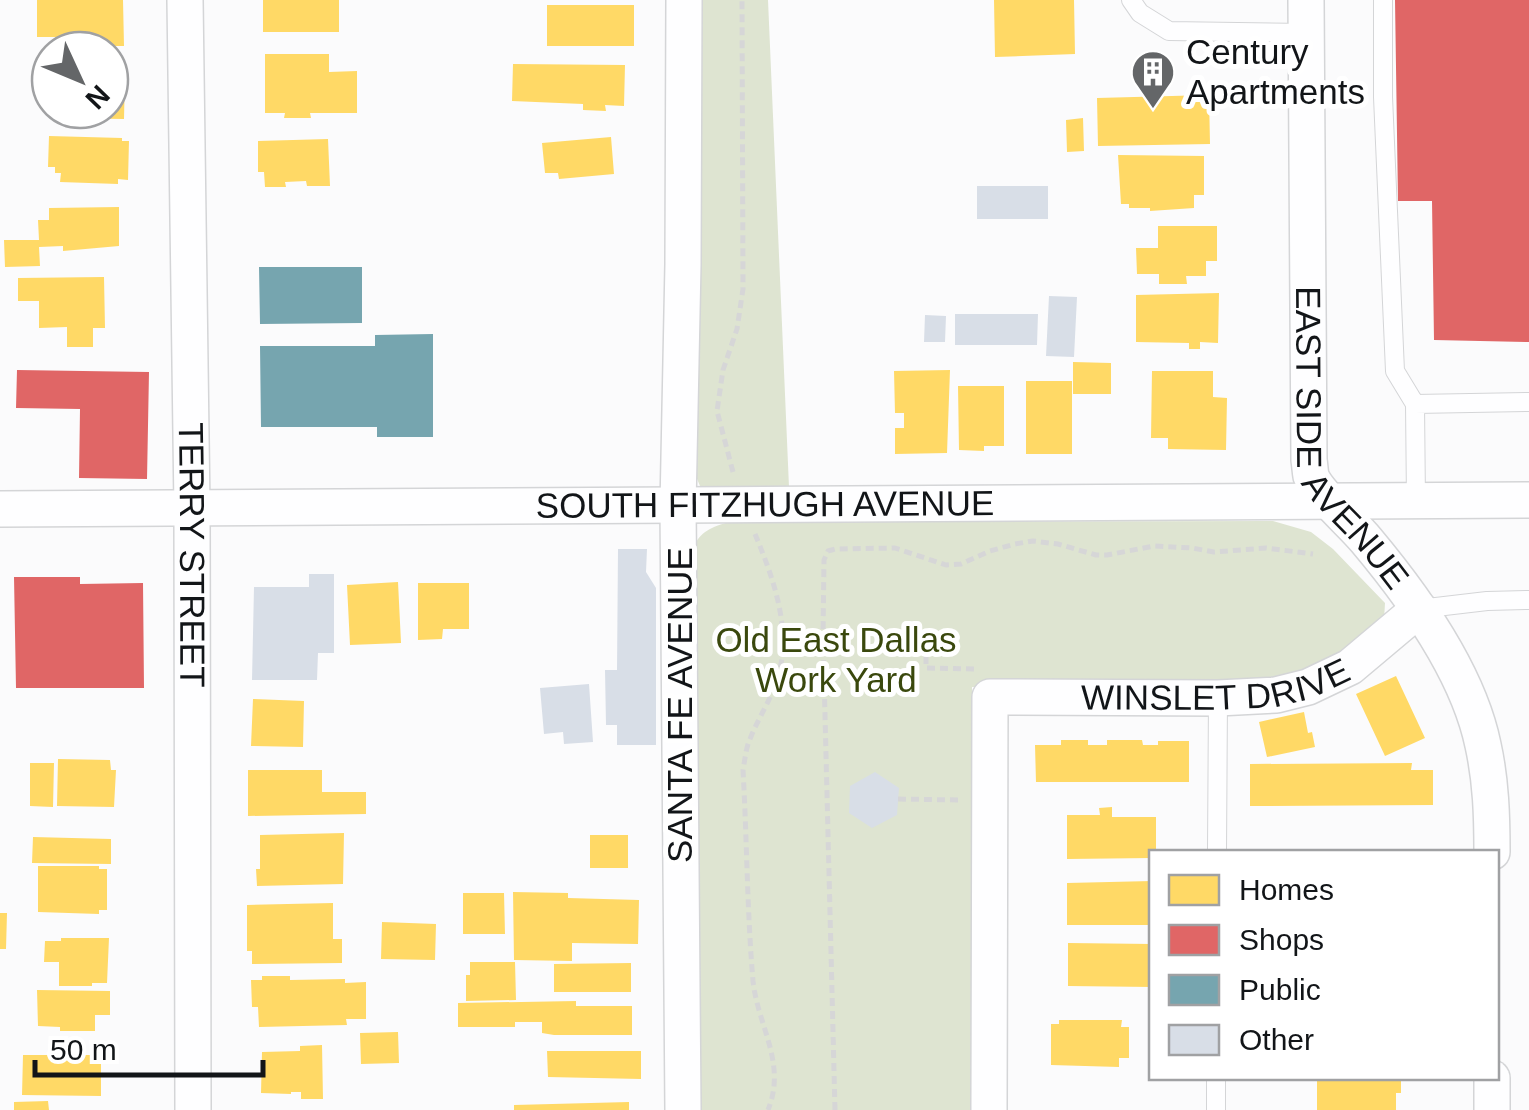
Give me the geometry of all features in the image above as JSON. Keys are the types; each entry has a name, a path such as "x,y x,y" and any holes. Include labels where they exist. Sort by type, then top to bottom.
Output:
{"street":[{"name":"TERRY STREET","path":"186,0 193,1110"},
{"name":"SANTA FE AVENUE","path":"683,1110 678,506 684,0"},
{"name":"EAST SIDE AVENUE","path":"1306,16 1312,478 1366,539 1419,610 1454,669 1483,743 1492,800 1492,850"},
{"name":"SOUTH FITZHUGH AVENUE","path":"0,508 1529,500"},
{"name":"WINSLET DRIVE","path":"989,1110 990,697 1276,695 1308,687 1350,666 1419,610"},
{"path":"1492,1080 1492,1110"}],"lane":[{"path":"1131,0 1140,14 1169,31 1306,16"},
{"path":"1383,0 1383,97 1395,371 1415,404 1416,502"},
{"path":"1415,404 1529,402"},
{"path":"1419,610 1529,600"},
{"path":"1217,850 1218,698"},
{"path":"1216,1080 1216,1110"}],"path":[{"path":"734,480 717,411 723,370 738,330 743,289 742,0"},
{"path":"749,519 768,564 784,637 775,686 748,742 743,770 754,985 776,1082 768,1110"},
{"path":"835,1110 823,636 824,560 828,551 895,548 946,566 1015,544 1034,542 1106,556 1154,546 1214,552 1278,549 1313,554"},
{"path":"926,630 926,668 966,668"},
{"path":"784,637 823,636"},
{"path":"898,800 966,800"}],"green space":[{"name":"Old East Dallas Work Yard","path":"695,0 768,0 789,487 809,522 1273,521 1311,532 1385,603 1384,620 1367,638 1307,677 1227,684 972,687 972,1110 700,1110 695,545 710,529 731,522 706,488 700,486 695,474"}],"building: Homes":[{"path":"37,0 123,0 124,30 37,30"},
{"path":"263,0 339,0 339,32 263,32"},
{"path":"994,0 1074,0 1075,54 995,57"},
{"path":"547,5 634,5 634,46 547,46"},
{"path":"265,54 329,54 329,72 357,71 357,113 310,113 311,118 284,118 285,113 265,113"},
{"path":"513,64 625,65 624,106 605,105 606,111 583,110 583,104 512,101"},
{"name":"Century Apartments","path":"1209,95 1210,144 1098,146 1097,98"},
{"path":"1083,118 1084,151 1067,152 1066,120"},
{"path":"49,136 129,141 128,180 118,179 118,184 60,182 61,173 48,167"},
{"path":"611,137 614,174 559,179 558,173 545,173 542,143"},
{"path":"328,139 330,186 307,186 306,181 285,182 286,187 265,187 264,172 258,172 258,141"},
{"path":"1118,155 1204,156 1204,195 1194,195 1194,208 1129,208 1129,204 1121,204"},
{"path":"119,207 119,246 63,251 63,246 39,247 40,266 5,267 4,240 39,240 38,220 49,220 49,208"},
{"path":"1158,226 1217,226 1217,261 1206,261 1206,276 1186,276 1187,284 1159,284 1159,274 1137,274 1136,248 1158,248"},
{"path":"104,277 105,328 93,328 93,347 67,347 67,327 39,328 39,301 18,301 18,278"},
{"path":"1219,293 1218,343 1200,342 1200,349 1189,349 1189,343 1136,342 1136,295"},
{"path":"1073,362 1111,363 1111,394 1073,394"},
{"path":"950,370 947,453 895,454 895,428 904,428 904,413 895,413 894,371"},
{"path":"1152,371 1213,371 1213,397 1227,398 1226,450 1168,449 1168,438 1151,438"},
{"path":"1026,381 1072,381 1072,454 1026,454"},
{"path":"958,386 1004,386 1004,446 984,446 984,451 959,450"},
{"path":"398,582 401,643 350,645 347,585"},
{"path":"418,583 469,583 469,629 443,629 442,639 418,640"},
{"path":"1396,676 1425,738 1385,756 1356,694"},
{"path":"253,699 304,701 303,747 251,746"},
{"path":"1304,712 1315,747 1267,757 1259,722"},
{"path":"1061,740 1088,740 1088,745 1107,745 1107,740 1142,740 1143,745 1189,741 1189,782 1036,782 1035,745 1061,745"},
{"path":"58,759 110,760 111,770 116,770 114,807 57,806"},
{"path":"30,763 54,763 53,807 30,806"},
{"path":"1412,763 1411,770 1433,770 1433,805 1250,806 1250,764"},
{"path":"248,770 322,770 322,792 366,792 366,814 248,816"},
{"path":"1112,807 1112,817 1156,817 1156,850 1149,850 1149,858 1067,859 1067,815 1100,815 1099,808"},
{"path":"344,833 343,884 257,886 260,835"},
{"path":"590,835 628,835 628,868 590,868"},
{"path":"33,837 111,839 111,864 32,863"},
{"path":"38,866 107,869 107,910 99,910 99,914 38,912"},
{"path":"1149,881 1149,925 1067,925 1067,883"},
{"path":"513,892 639,900 638,944 572,943 572,961 514,960"},
{"path":"463,893 504,893 505,934 463,934"},
{"path":"333,903 333,939 342,939 342,963 252,964 252,951 247,951 247,905"},
{"path":"0,913 7,913 6,949 0,949"},
{"path":"382,922 436,924 435,960 381,959"},
{"path":"109,938 107,983 59,986 59,962 44,962 45,941"},
{"path":"1068,943 1149,944 1149,987 1068,986"},
{"path":"470,962 515,962 516,1000 466,1001"},
{"path":"631,963 631,992 554,992 554,964"},
{"path":"262,976 366,982 366,1019 346,1019 347,1025 259,1027 258,1007 252,1007 251,980 262,980"},
{"path":"37,990 110,991 110,1015 95,1015 95,1031 60,1031 60,1027 38,1026"},
{"path":"576,1001 576,1006 632,1006 632,1035 554,1035 542,1033 542,1022 515,1022 515,1027 458,1027 458,1003"},
{"path":"1059,1020 1122,1020 1121,1027 1129,1027 1129,1058 1119,1058 1119,1067 1051,1065 1051,1024 1059,1024"},
{"path":"398,1032 399,1063 361,1064 360,1033"},
{"path":"322,1045 323,1099 301,1099 301,1092 261,1093 262,1052 300,1051 300,1046"},
{"path":"547,1051 641,1051 641,1079 548,1077"},
{"path":"23,1055 101,1055 101,1096 22,1095"},
{"path":"1317,1080 1401,1080 1396,1110 1317,1110"},
{"path":"48,1101 49,1110 14,1110 14,1102"},
{"path":"629,1102 629,1110 514,1110 514,1105"}],"building: Shops":[{"path":"1395,0 1529,0 1529,342 1434,340 1432,201 1398,201"},
{"path":"17,370 149,372 147,479 79,478 80,409 16,408"},
{"path":"14,577 80,577 80,584 143,583 144,688 16,688"}],"building: Public":[{"path":"259,267 362,267 362,323 260,324"},
{"path":"433,334 433,437 377,437 377,427 261,427 260,346 375,346 375,335"}],"building: Other":[{"path":"977,186 1048,186 1048,219 977,219"},
{"path":"1049,296 1077,297 1074,357 1046,356"},
{"path":"955,314 1038,314 1037,345 955,345"},
{"path":"925,315 946,316 945,342 924,342"},
{"path":"618,549 647,549 646,572 656,588 656,745 617,745 617,725 606,725 605,670 617,670"},
{"path":"309,574 334,574 334,653 318,653 317,680 252,680 254,587 309,587"},
{"path":"589,684 593,742 564,744 563,732 544,734 540,688"},
{"path":"875,772 899,788 897,815 872,828 849,813 850,786"}],"place":[{"name":"Century Apartments","path":"1153,110"}]}
